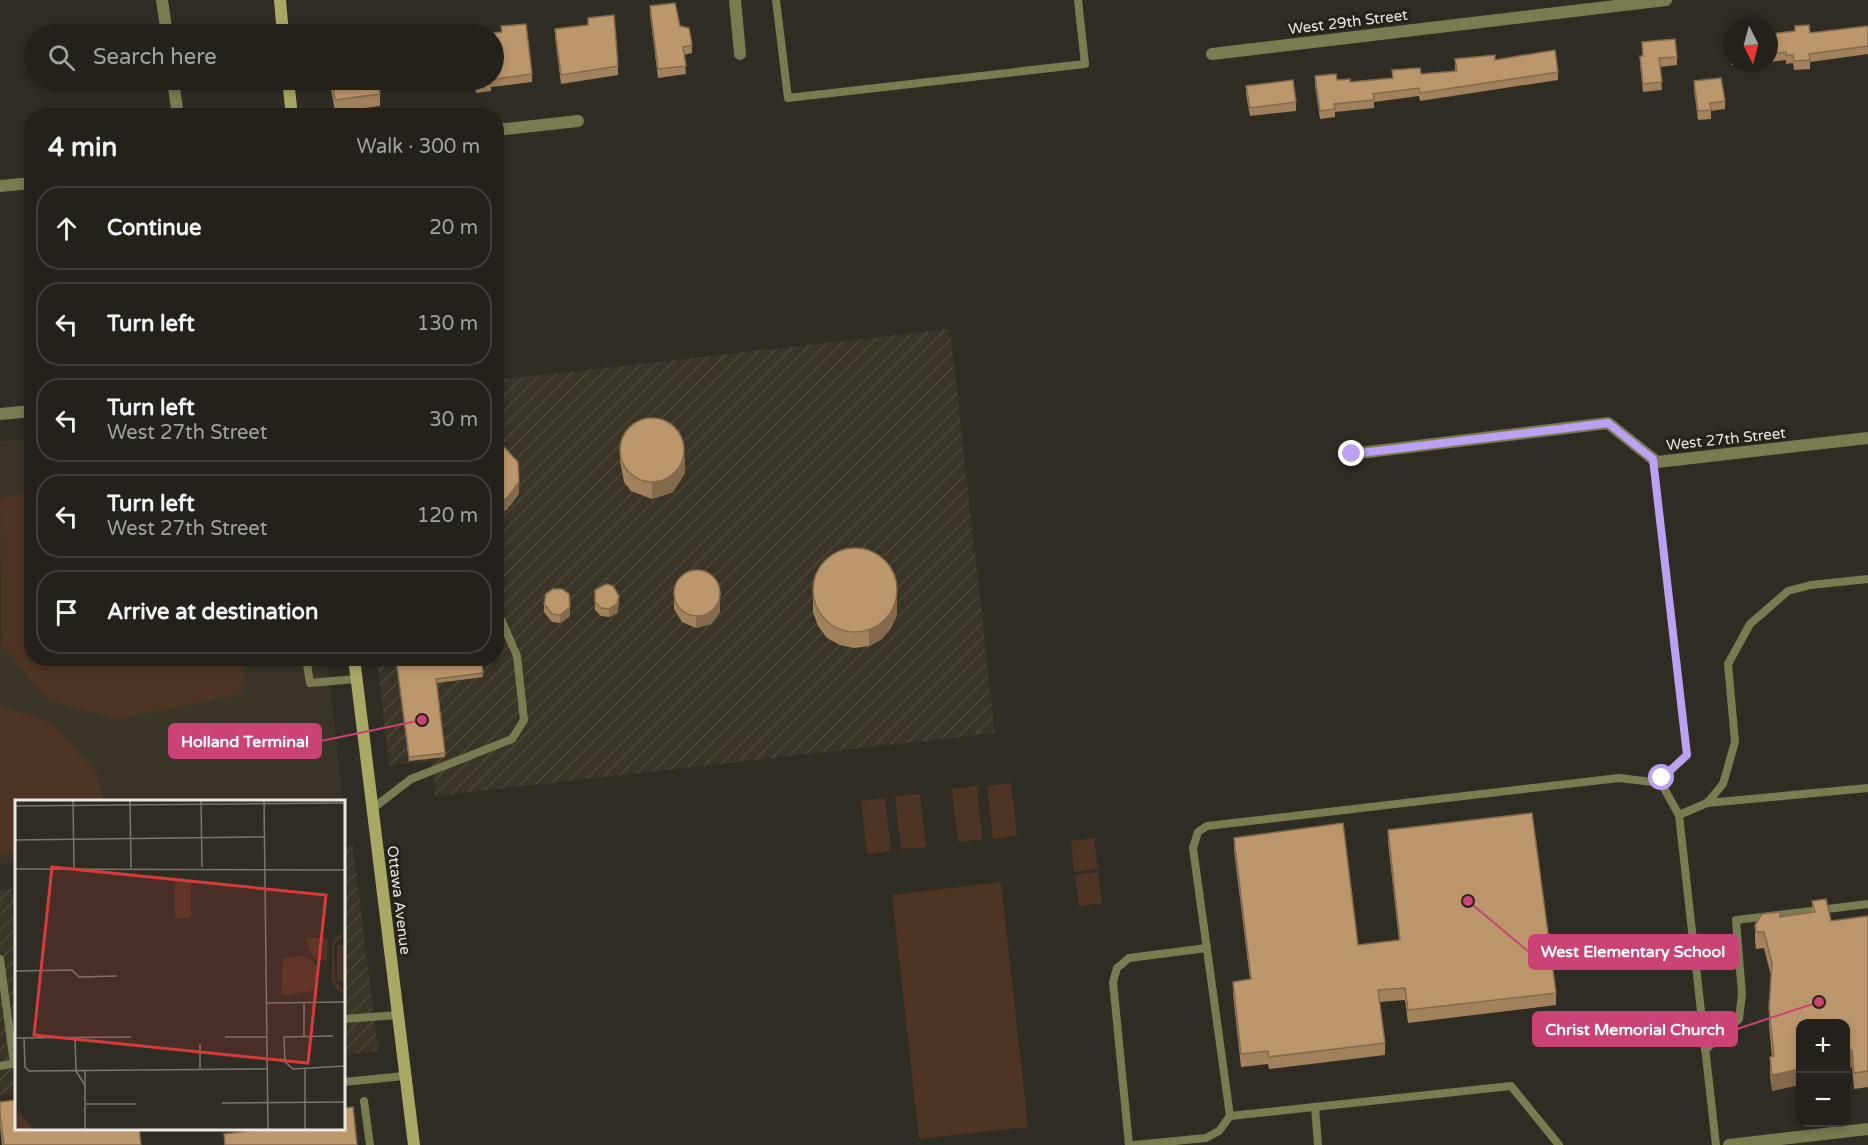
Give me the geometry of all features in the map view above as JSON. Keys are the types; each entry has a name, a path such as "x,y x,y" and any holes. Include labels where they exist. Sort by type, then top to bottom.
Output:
{"street":[{"path":"162,0 166,24"},
{"path":"280,0 282,24"},
{"path":"735,0 740,54"},
{"name":"West 29th Street","path":"1212,54 1591,4 1665,0"},
{"path":"174,90 177,108"},
{"path":"289,90 291,108"},
{"path":"504,129 578,121"},
{"path":"0,186 24,184"},
{"path":"0,414 24,412"},
{"name":"West 27th Street","path":"1352,454 1608,423 1657,462 1868,438"},
{"name":"Ottawa Avenue","path":"355,666 414,1145"},
{"path":"1729,1145 1868,1129"}],"lane":[{"path":"776,0 788,98 1085,64 1078,0"},
{"path":"1707,803 1723,784 1735,742 1728,664 1750,624 1788,591 1811,585 1868,579"},
{"path":"372,808 411,779 512,739 524,720 517,656 504,626"},
{"path":"307,666 310,683 356,679"},
{"path":"1134,1145 1206,1138 1220,1131 1230,1116 1193,848 1198,832 1207,826 1619,778 1661,783 1679,815 1716,1145"},
{"path":"1679,815 1707,803 1868,788"},
{"path":"1705,1050 1739,1019 1742,994 1736,920 1868,904"},
{"path":"1129,1145 1113,982 1117,968 1129,958 1207,948"},
{"path":"0,959 15,1063 0,1066"},
{"path":"345,1019 398,1015"},
{"path":"345,1082 404,1076"},
{"path":"1230,1116 1511,1086 1559,1145"},
{"path":"364,1101 370,1145"},
{"path":"1315,1107 1318,1145"}],"path":[{"path":"1653,459 1687,755 1662,778 1661,783"}],"shaded area":[{"path":"950,329 995,733 435,796 431,761 389,765 378,666 504,666 504,379"},
{"path":"24,439 24,666 328,666 343,800 15,800 15,862 0,864 0,441"},
{"path":"24,493 24,666 244,666 243,694 117,719 49,700 2,645 0,499"},
{"path":"0,705 51,723 97,773 103,800 15,800 15,852 0,854"},
{"path":"1011,783 1017,836 993,839 987,786"},
{"path":"977,786 982,839 958,842 952,789"},
{"path":"920,794 926,847 901,849 895,796"},
{"path":"885,798 891,851 867,854 861,801"},
{"path":"1094,838 1098,869 1074,872 1071,841"},
{"path":"353,846 378,1051 345,1055 345,847"},
{"path":"1098,872 1102,903 1079,906 1075,875"},
{"path":"1001,882 1028,1127 919,1139 892,895"},
{"path":"15,888 15,1093 0,1095 0,890"}],"building":[{"path":"675,3 680,26 689,28 692,45 683,47 686,66 658,69 650,6"},
{"path":"614,15 618,66 561,75 555,29 588,25 588,18"},
{"path":"526,24 532,74 504,78 504,26"},
{"path":"1809,25 1810,33 1868,26 1868,46 1809,54 1810,60 1794,61 1793,55 1786,55 1786,52 1778,53 1778,33 1795,31 1795,26"},
{"path":"1675,39 1677,57 1659,58 1662,82 1643,84 1640,56 1643,56 1642,42"},
{"path":"1555,50 1558,72 1420,93 1419,88 1373,94 1374,100 1334,104 1335,109 1320,111 1315,76 1336,74 1337,80 1350,79 1350,82 1393,78 1392,70 1420,68 1421,74 1457,71 1455,59 1495,55 1495,60"},
{"path":"1721,78 1725,101 1710,103 1711,110 1698,111 1694,81"},
{"path":"1293,80 1296,102 1250,108 1246,86"},
{"path":"334,90 379,90 380,94 335,100"},
{"path":"652,418 670,424 678,432 684,450 678,468 670,476 652,482 634,476 626,468 620,450 626,432 634,424"},
{"path":"504,447 518,462 519,482 504,499"},
{"path":"855,548 878,555 890,567 897,590 890,613 878,625 855,632 832,625 820,613 813,590 820,567 832,555"},
{"path":"697,570 713,577 720,593 713,609 697,616 681,609 674,593 681,577"},
{"path":"606,584 613,586 619,596 617,604 609,609 601,608 595,602 595,590"},
{"path":"553,589 562,589 569,594 570,607 560,615 552,614 544,604 546,594"},
{"path":"397,666 482,666 483,673 436,679 445,753 409,757"},
{"path":"1532,813 1556,993 1408,1010 1405,988 1378,990 1385,1043 1269,1057 1268,1051 1241,1054 1233,982 1251,979 1234,838 1343,823 1358,945 1400,940 1388,830"},
{"path":"1826,899 1831,921 1868,916 1868,1071 1854,1073 1852,1050 1850,1051 1850,1019 1796,1019 1796,1070 1772,1075 1770,1057 1774,1056 1769,1008 1772,963 1764,932 1756,932 1755,925 1762,914 1780,912 1780,917 1815,912 1812,901"},
{"path":"15,1100 15,1130 139,1130 141,1145 4,1145 0,1102"},
{"path":"353,1107 357,1145 225,1145 224,1134 257,1130 345,1130 345,1108"}],"place":[{"name":"Holland Terminal","path":"422,720"},
{"name":"West Elementary School","path":"1468,901"},
{"name":"Christ Memorial Church","path":"1819,1002"}],"route":[{"path":"1352,454 1608,423 1653,459 1687,755 1662,778"}]}
